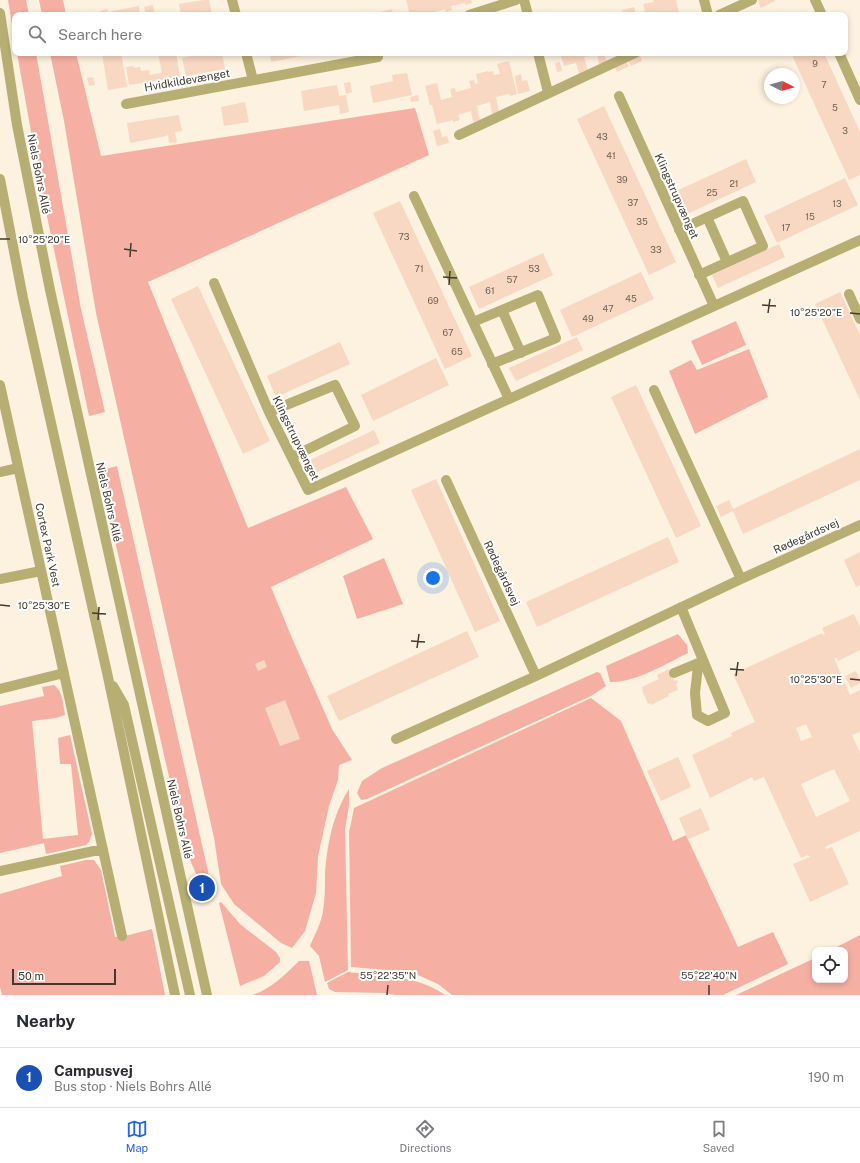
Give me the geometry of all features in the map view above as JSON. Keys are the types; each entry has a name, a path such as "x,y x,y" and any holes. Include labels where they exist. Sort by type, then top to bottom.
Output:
{"street":[{"path":"232,0 235,12"},
{"path":"478,12 516,0"},
{"path":"524,0 527,12"},
{"path":"704,0 707,12"},
{"path":"726,12 752,0"},
{"path":"815,0 821,12"},
{"name":"Niels Bohrs Allé","path":"0,13 17,125 50,290 207,995"},
{"path":"247,56 253,80"},
{"path":"539,56 548,92"},
{"path":"459,135 548,92 628,56"},
{"path":"840,56 860,100"},
{"name":"Hvidkildevænget","path":"126,104 378,57"},
{"name":"Klingstrupvænget","path":"619,96 714,306"},
{"path":"0,179 23,298 108,677 175,995"},
{"path":"414,196 509,400"},
{"path":"679,230 743,201 763,246 699,275"},
{"path":"707,217 727,262"},
{"name":"Klingstrupvænget","path":"214,283 269,412 308,490 860,240"},
{"path":"849,294 860,319"},
{"path":"473,322 538,295 556,338 492,364"},
{"path":"502,310 521,353"},
{"path":"269,412 335,384 355,426 292,457"},
{"name":"Cortex Park Vest","path":"0,385 122,936"},
{"path":"654,390 741,579"},
{"path":"0,472 18,468"},
{"name":"Rødegårdsvej","path":"446,480 536,676"},
{"name":"Rødegårdsvej","path":"396,739 536,676 741,579 860,525"},
{"path":"0,579 41,571"},
{"path":"681,607 703,660 725,714 708,721 698,715 695,693 698,666 703,660"},
{"path":"674,673 703,660"},
{"path":"0,688 64,674"},
{"path":"108,677 124,706 190,995"},
{"path":"0,871 103,849"}],"shaded area":[{"path":"8,0 26,0 28,12 12,12 12,25"},
{"path":"39,0 63,0 65,12 41,12"},
{"path":"18,56 37,56 81,309 105,412 89,416 41,188"},
{"path":"51,56 77,56 101,156 415,108 429,155 148,282 248,528 346,487 373,539 271,587 332,729 352,760 339,765 338,780 329,806 318,856 316,893 305,931 292,948 281,943 234,904 221,884 214,838 96,313 64,121"},
{"path":"736,321 746,345 702,365 691,341"},
{"path":"749,349 768,397 695,434 669,371 691,360 697,370"},
{"path":"117,466 209,876 198,878 186,851 99,471"},
{"path":"384,558 403,604 357,619 343,576"},
{"path":"678,634 687,645 688,653 640,676 610,682 606,666"},
{"path":"597,672 600,673 606,686 591,696 367,799 361,800 357,793 362,781 382,768"},
{"path":"54,685 61,694 65,715 56,718 32,721 43,839 78,835 71,764 60,764 58,738 70,735 92,834 86,845 46,854 44,843 0,853 0,706 44,696 42,687"},
{"path":"591,698 621,721 673,841 686,835 738,947 773,932 788,964 723,995 452,995 438,984 411,972 351,967 349,833 354,808"},
{"path":"349,789 349,805 345,830 348,970 325,982 319,956 310,946 323,911 329,841 335,819 343,799"},
{"path":"86,860 94,860 101,870 115,937 152,929 165,995 2,995 0,987 0,894 62,876 60,866"},
{"path":"221,902 241,925 276,952 280,958 280,962 264,976 240,986 219,903"},
{"path":"860,935 860,995 736,995 812,959 812,983 848,983 848,947 837,947"},
{"path":"299,961 309,961 317,995 253,995 272,985"},
{"path":"348,972 410,980 434,988 445,995 395,995 385,993 335,992 329,989 327,983"}],"building":[{"path":"209,0 211,12 180,12 179,4"},
{"path":"406,0 471,0 472,3 451,6 452,10 446,12 445,9 435,12 409,12"},
{"path":"653,0 676,0 679,12 642,12 645,11 643,4 654,2"},
{"path":"758,1 775,1 761,8"},
{"path":"153,5 154,12 145,12 144,7"},
{"path":"139,6 140,12 108,12"},
{"path":"634,7 635,12 623,12 622,10"},
{"path":"107,9 108,12 100,12 100,11"},
{"path":"392,9 392,12 380,12"},
{"path":"102,56 122,56 127,87 108,90"},
{"path":"159,56 176,56 180,77 129,85 126,67 140,67 141,71 149,70 150,75 162,73"},
{"path":"192,56 223,56 225,69 186,76 182,58"},
{"path":"270,56 301,56 271,62"},
{"path":"561,56 588,56 584,57 588,72 579,74 576,63 564,66"},
{"path":"597,56 605,56 607,63 599,65"},
{"path":"640,56 642,61 631,66 628,61"},
{"path":"792,56 825,56 860,132 860,175 849,180 800,73 800,68 798,68"},
{"path":"509,61 517,94 496,97 499,112 492,114 490,102 477,106 480,120 473,122 471,111 458,115 460,120 437,124 425,86 437,83 441,100 452,97 450,89 455,88 456,92 471,88 469,81 474,80 475,84 478,83 476,74 493,71 494,75 500,74 497,64"},
{"path":"626,61 629,66 617,72 615,67"},
{"path":"560,62 562,71 557,72 555,63"},
{"path":"407,73 412,95 373,103 370,86 393,81 392,75"},
{"path":"521,74 522,81 527,80 530,91 518,94 515,76"},
{"path":"93,77 95,85 89,86 87,78"},
{"path":"350,82 352,92 346,94 344,83"},
{"path":"337,85 339,96 346,95 349,112 340,114 339,105 304,111 301,91"},
{"path":"418,95 419,101 411,102 410,97"},
{"path":"245,102 249,122 224,126 221,107"},
{"path":"604,106 676,262 649,275 577,119"},
{"path":"179,115 182,131 175,132 177,142 169,143 168,135 130,143 127,123"},
{"path":"440,129 442,137 447,136 449,143 437,146 433,131"},
{"path":"746,159 756,182 683,216 672,193"},
{"path":"845,178 858,205 777,243 764,216"},
{"path":"400,201 472,356 445,369 373,213"},
{"path":"779,244 785,257 718,288 712,275"},
{"path":"543,253 553,275 479,309 469,287"},
{"path":"641,272 654,299 572,337 560,310"},
{"path":"198,286 270,441 243,454 171,299"},
{"path":"840,292 860,335 860,400 815,304"},
{"path":"577,337 583,350 516,381 509,368"},
{"path":"340,342 350,364 276,397 267,376"},
{"path":"436,358 449,385 373,421 361,395"},
{"path":"636,385 701,526 676,538 611,397"},
{"path":"374,430 380,443 313,474 308,461"},
{"path":"860,449 860,480 743,534 733,511 721,517 716,506 729,500 733,509"},
{"path":"436,479 500,621 475,632 411,490"},
{"path":"668,537 679,562 537,627 526,602"},
{"path":"860,552 860,585 856,587 844,560"},
{"path":"854,614 860,627 860,650 838,661 837,658 834,658 850,695 860,690 860,732 852,735 860,753 860,831 825,847 826,849 832,847 849,884 810,902 793,864 810,857 808,855 801,858 764,777 754,781 752,777 710,798 692,755 732,736 731,733 755,722 733,674 822,633 823,635 825,634 822,628","holes":["806,724 812,737 801,741 796,728","834,769 850,801 816,817 801,784"]},
{"path":"467,631 479,657 339,721 327,696"},
{"path":"264,660 267,667 258,671 255,664"},
{"path":"669,669 674,681 677,680 678,683 676,684 678,690 668,694 669,696 651,705 650,703 648,704 642,687 659,679 657,675"},
{"path":"856,671 860,683 851,688 845,676"},
{"path":"285,700 300,739 280,746 265,708"},
{"path":"678,757 691,787 661,801 647,771"},
{"path":"701,808 710,830 688,839 679,818"}],"place":[{"name":"Campusvej","path":"202,888"}]}
